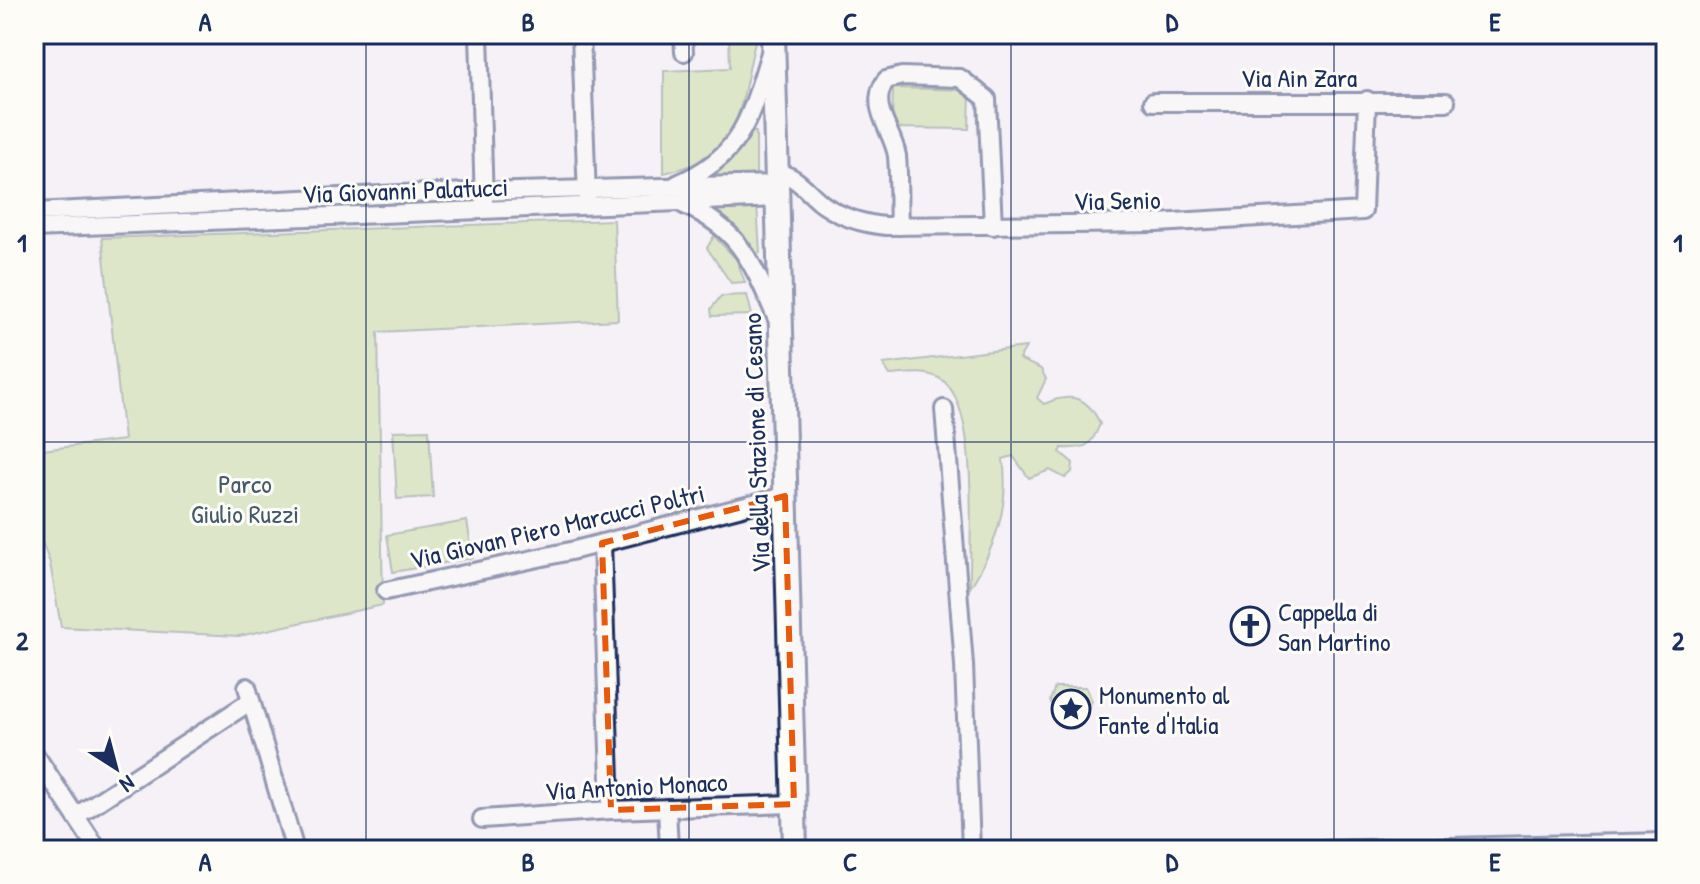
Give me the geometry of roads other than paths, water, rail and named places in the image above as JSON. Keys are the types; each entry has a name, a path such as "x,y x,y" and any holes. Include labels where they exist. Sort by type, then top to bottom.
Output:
{"street":[{"path":"479,34 484,211"},
{"path":"581,34 587,207"},
{"path":"683,34 684,52"},
{"path":"669,188 708,171 734,144 749,117 773,38"},
{"name":"Via della Stazione di Cesano","path":"773,38 795,850"},
{"path":"899,226 897,153 879,105 880,88 886,80 902,76 960,78 987,99 993,226"},
{"name":"Via Senio","path":"777,185 792,176 825,205 854,220 899,226 1157,223 1363,211 1367,100"},
{"name":"Via Ain Zara","path":"1153,102 1446,102"},
{"name":"Via Giovanni Palatucci","path":"34,212 586,189 777,185"},
{"name":"Via Giovanni Palatucci","path":"34,228 678,203 777,185"},
{"path":"678,203 707,216 736,239 758,275 781,327"},
{"path":"944,409 964,665 971,850"},
{"name":"Via Giovan Piero Marcucci Poltri","path":"386,591 602,543 785,496"},
{"path":"602,543 611,810"},
{"path":"76,816 249,694 295,850"},
{"path":"34,753 98,850"},
{"name":"Via Antonio Monaco","path":"482,819 611,810 794,804"},
{"path":"667,808 669,850"},
{"path":"1323,850 1666,842"}],"place":[{"name":"Cappella di San Martino","path":"1250,626"},
{"name":"Monumento al Fante d'Italia","path":"1071,709"}],"park label":[{"name":"Parco Giulio Ruzzi","path":"245,498"}]}
